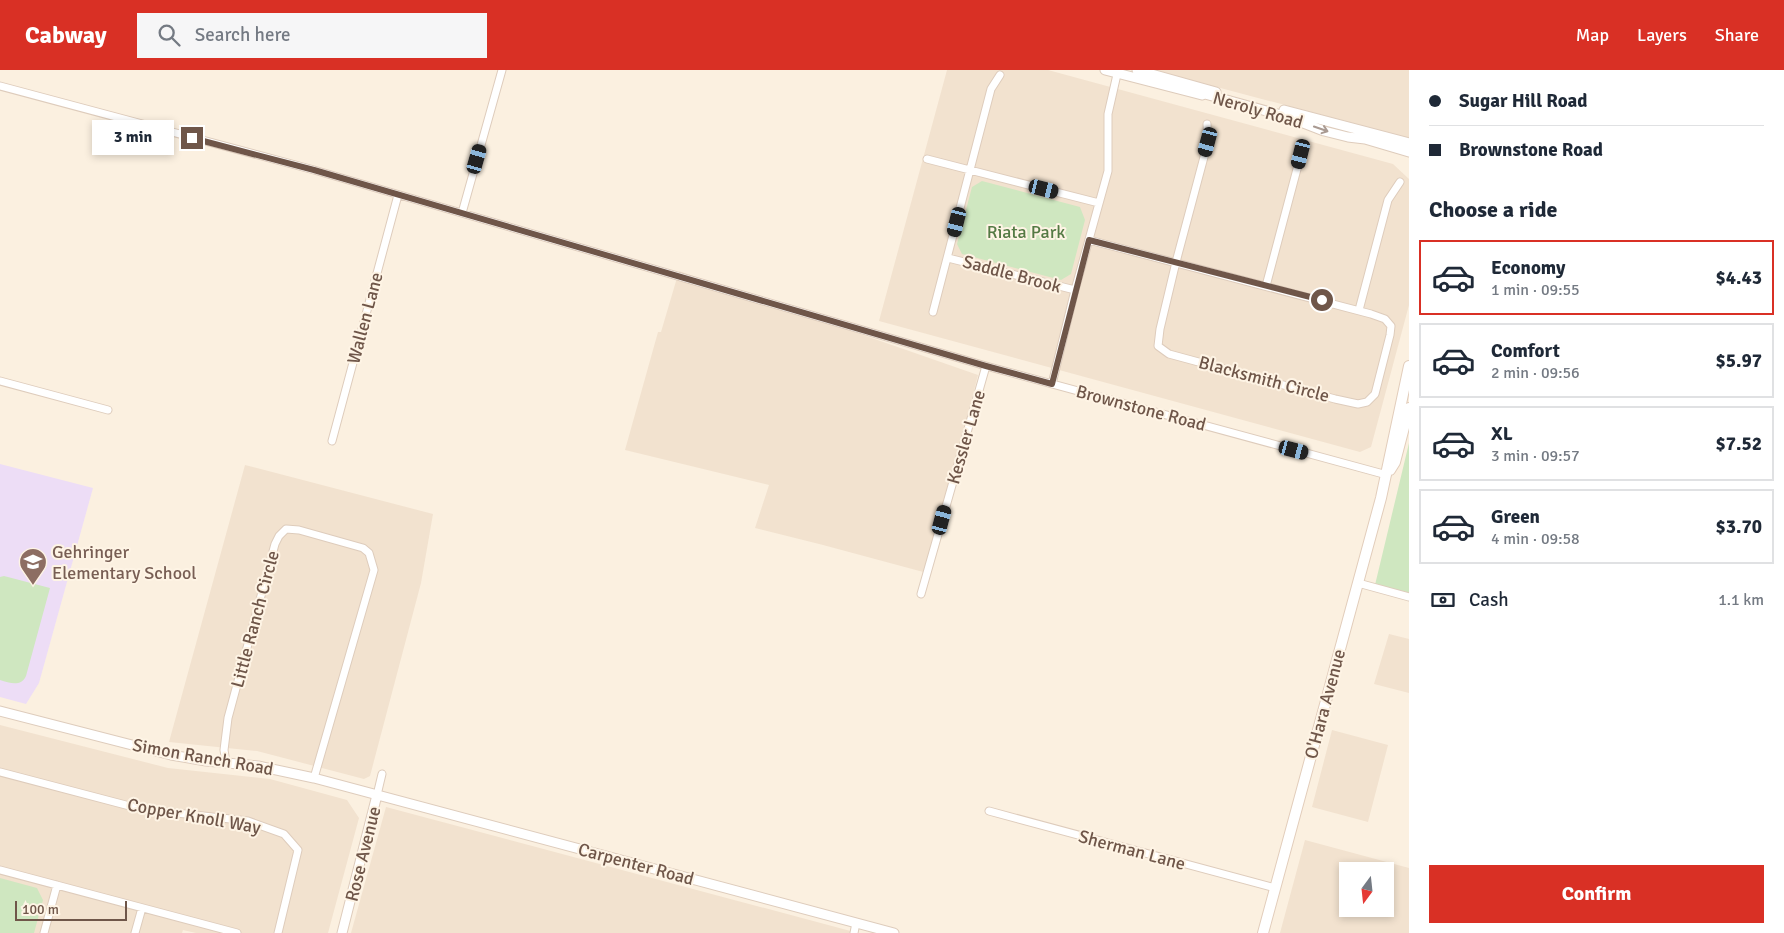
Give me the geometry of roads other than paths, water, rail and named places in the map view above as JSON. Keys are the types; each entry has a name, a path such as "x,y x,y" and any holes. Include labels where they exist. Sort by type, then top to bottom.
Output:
{"main road":[{"name":"O'Hara Avenue","path":"1263,933 1387,475 1388,460 1409,366"},
{"name":"O'Hara Avenue","path":"1387,475 1395,462 1409,408"}],"street":[{"path":"462,213 502,70"},
{"name":"Neroly Road","path":"1106,70 1202,95 1205,94 1288,117 1332,133 1365,139 1409,152"},
{"name":"Neroly Road","path":"1137,70 1409,143"},
{"path":"1052,384 1075,290 1108,171 1108,114 1118,72"},
{"path":"933,312 991,89 1000,75"},
{"name":"Brownstone Road","path":"0,86 314,170 986,366 1387,475"},
{"path":"1176,262 1208,142 1207,124"},
{"path":"1266,286 1301,154"},
{"path":"927,159 1099,203"},
{"path":"1089,240 1359,310 1388,200 1400,182"},
{"name":"Wallen Lane","path":"332,441 398,195"},
{"name":"Saddle Brook","path":"948,258 1075,290"},
{"name":"Blacksmith Circle","path":"1176,262 1160,329 1158,346 1169,354 1358,404 1367,402 1375,394 1391,326 1385,319 1359,310"},
{"name":"Kessler Lane","path":"921,594 986,366"},
{"path":"0,380 108,410"},
{"name":"Little Ranch Circle","path":"226,762 224,750 228,718 275,544 279,536 286,529 299,530 363,548 369,553 373,561 374,570 314,778"},
{"path":"1358,583 1409,597"},
{"name":"Simon Ranch Road","path":"0,711 171,755 258,766 314,778 377,795"},
{"name":"Copper Knoll Way","path":"0,772 141,809 248,821 284,834 298,850 278,933"},
{"name":"Rose Avenue","path":"342,933 382,774"},
{"name":"Carpenter Road","path":"377,795 894,933"},
{"name":"Sherman Lane","path":"990,811 1275,888"},
{"path":"0,870 238,933"},
{"path":"44,933 57,885"},
{"path":"135,933 142,908"},
{"path":"854,933 856,923"}],"place":[{"name":"Gehringer Elementary School","path":"33,586"}],"park label":[{"name":"Riata Park","path":"1026,232"}]}
